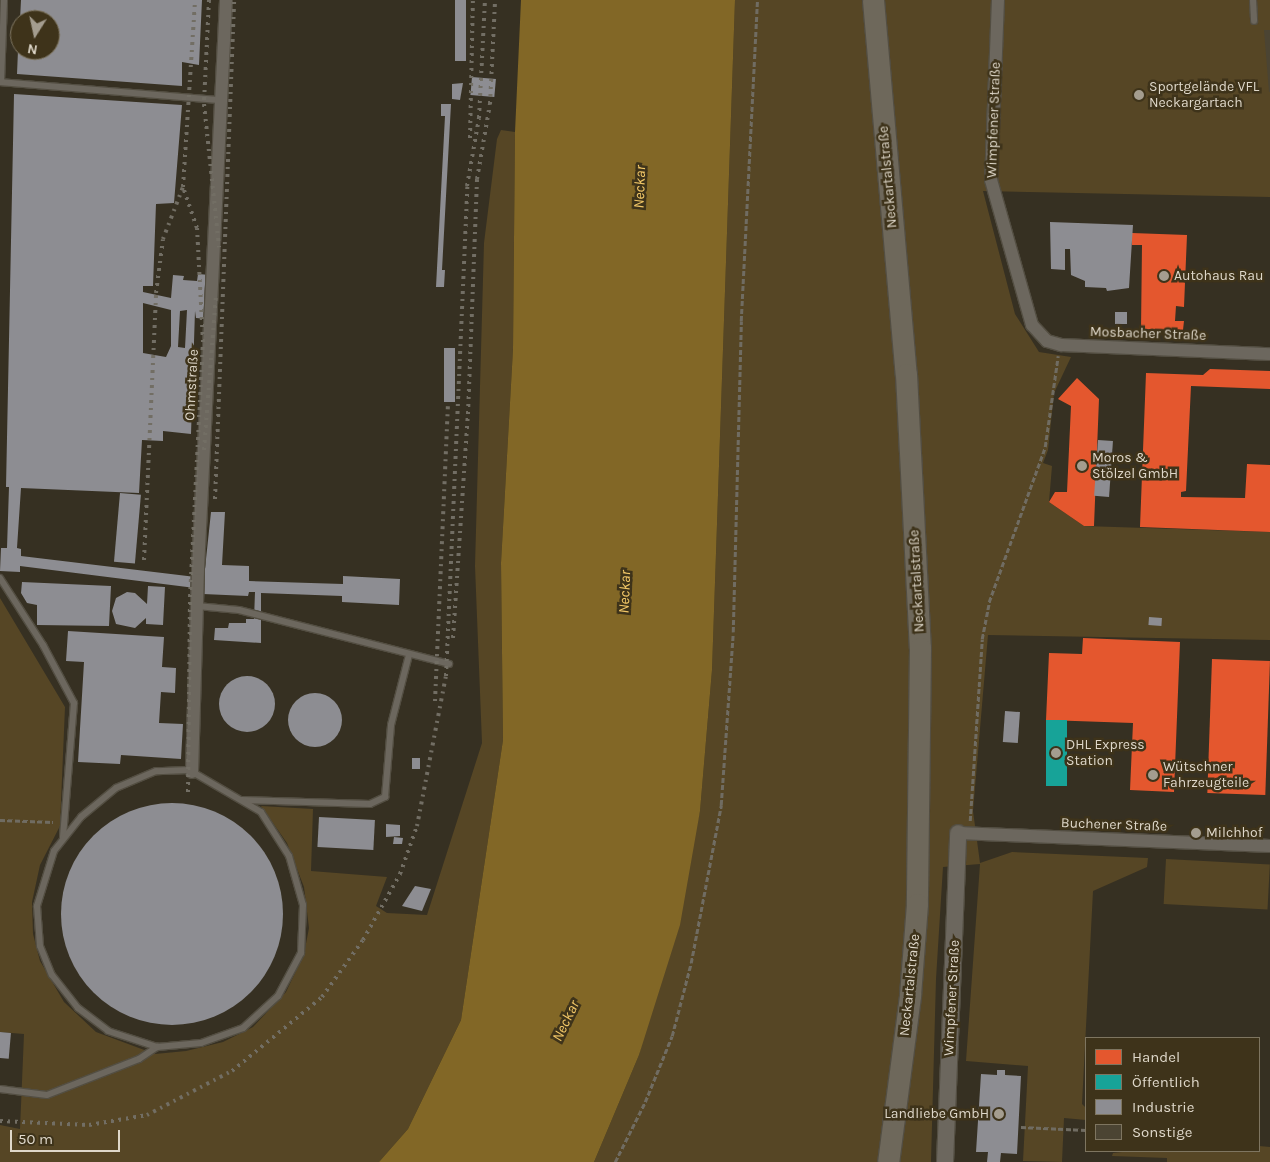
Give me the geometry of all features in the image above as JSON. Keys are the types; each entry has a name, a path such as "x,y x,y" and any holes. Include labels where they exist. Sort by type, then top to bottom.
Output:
{"main road":[{"name":"Neckartalstraße","path":"873,0 905,366 920,648 917,904 910,996 888,1162"}],"street":[{"name":"Ohmstraße","path":"192,772 197,606 226,0"},
{"name":"Wimpfener Straße","path":"998,0 991,180 1032,325"},
{"name":"Mosbacher Straße","path":"1032,325 1047,341 1061,345 1270,354"},
{"name":"Wimpfener Straße","path":"945,1162 964,834"},
{"name":"Buchener Straße","path":"964,834 1270,846"}],"lane":[{"path":"4,0 1,82 221,100"},
{"path":"1253,0 1254,21"},
{"path":"0,578 43,645 74,703 66,822 62,840"},
{"path":"197,606 239,610 449,664"},
{"path":"240,800 370,804 385,797 391,725 409,655"},
{"path":"156,771 192,772 262,812 290,856 303,904 301,953 278,996 243,1028 201,1043 157,1047 108,1031 78,1008 52,975 40,946 37,906 54,851 81,817 116,788 156,771"},
{"path":"0,1089 47,1095 139,1060 157,1047"}],"path":[{"path":"615,1162 645,1102 672,1036 691,963 721,805 733,632 741,321 757,0"},
{"path":"964,834 982,639 989,602 1045,447 1061,345"},
{"path":"0,820 66,822"},
{"path":"1021,1127 1085,1130"}],"shaded area":[{"path":"735,0 1270,0 1270,197 983,191 1015,314 1039,352 1071,357 1054,393 1048,450 1043,463 1052,466 1049,502 1084,526 1270,532 1270,640 988,635 973,811 980,863 1012,852 1148,858 1147,867 1093,891 1082,1104 1085,1107 1085,1120 1064,1118 1062,1162 1023,1161 1028,1066 966,1061 980,864 943,867 936,979 931,1162 594,1162 639,1055 700,811 712,670"},
{"path":"501,130 515,132 513,349 501,563 503,740 461,1020 408,1129 379,1162 0,1162 0,1125 20,1129 24,1034 0,1032 0,598 65,707 60,826 40,865 32,902 33,934 40,961 64,1002 96,1032 155,1054 186,1051 223,1042 253,1027 286,992 304,954 309,928 304,887 287,843 261,806 313,809 311,871 387,877 376,906 387,913 427,915 482,743 475,566 484,243 497,139"},
{"path":"1166,859 1270,864 1268,909 1164,904"},
{"path":"1260,1146 1270,1147 1270,1162 1167,1162 1167,1158 1112,1156 1113,1153 1260,1152"}],"water":[{"name":"Neckar","path":"521,0 735,0 712,670 700,811 680,925 639,1055 594,1162 379,1162 408,1129 461,1020 503,740 501,563 513,349 515,132"}],"building: Handel":[{"name":"Autohaus Rau","path":"1132,233 1187,235 1184,307 1176,306 1175,321 1184,321 1183,330 1141,329 1142,245 1132,245"},
{"path":"1210,369 1270,371 1270,389 1191,386 1186,491 1181,492 1181,497 1245,498 1247,464 1270,465 1270,532 1140,527 1146,373 1203,375"},
{"name":"Moros & Stölzel GmbH","path":"1077,378 1099,399 1094,526 1084,526 1049,502 1055,492 1067,492 1071,406 1058,399"},
{"path":"1083,638 1180,642 1174,792 1130,790 1133,723 1046,720 1049,653 1082,654"},
{"path":"1212,659 1270,661 1265,795 1207,793"}],"building: Öffentlich":[{"name":"DHL Express Station","path":"1046,720 1067,720 1067,786 1046,786"}],"building: Industrie":[{"path":"21,0 202,0 199,65 182,62 182,86 17,74 18,60 60,60 60,10 20,10"},
{"path":"455,0 466,0 466,61 455,61"},
{"path":"472,77 496,79 494,97 470,95"},
{"path":"463,83 460,100 452,99 452,84"},
{"path":"14,94 182,105 174,203 156,204 153,286 143,286 143,292 171,298 173,275 184,276 183,280 197,281 198,274 210,275 207,319 196,318 195,311 191,434 163,431 163,441 142,440 139,493 21,488 17,548 21,549 21,556 204,578 211,512 225,512 222,565 249,566 249,581 343,584 343,576 400,579 399,605 342,602 342,596 261,593 261,643 214,640 215,628 228,628 229,623 246,623 246,619 254,619 255,592 249,592 248,596 203,594 203,589 20,566 20,572 0,571 1,548 7,548 9,487 6,487","holes":["143,303 171,310 171,346 166,357 143,353","187,310 185,348 178,347 180,311"]},
{"path":"441,104 451,104 442,270 445,270 444,287 436,287 445,116 441,116"},
{"path":"1050,222 1133,225 1129,288 1107,291 1106,288 1085,287 1085,281 1071,275 1070,249 1065,249 1065,270 1051,269"},
{"path":"1115,312 1127,312 1127,324 1115,324"},
{"path":"444,348 455,348 455,402 444,402"},
{"path":"1098,440 1113,441 1109,497 1094,496"},
{"path":"120,493 141,495 135,564 114,562"},
{"path":"22,582 111,586 109,626 37,625 37,605 27,603 21,593"},
{"path":"148,586 165,587 163,625 146,624 146,618 135,628 116,624 112,611 116,598 127,592 135,593 147,604"},
{"path":"1149,617 1162,618 1161,626 1148,625"},
{"path":"68,631 164,637 162,667 176,668 175,693 161,692 159,723 183,724 181,759 121,755 120,764 78,762 84,662 66,661"},
{"path":"247,676 258,678 267,684 273,693 275,704 273,715 267,724 258,730 247,732 236,730 227,724 221,715 219,704 221,693 227,684 236,678"},
{"path":"310,693 320,693 330,697 338,705 342,720 338,735 330,743 320,747 310,747 300,743 292,735 288,725 288,715 292,705 300,697"},
{"path":"1005,711 1020,712 1018,743 1003,742"},
{"path":"412,758 420,758 420,769 412,769"},
{"path":"172,803 194,805 214,811 242,828 258,844 275,872 281,892 283,914 281,936 275,956 258,984 242,1000 214,1017 194,1023 172,1025 150,1023 130,1017 102,1000 86,984 69,956 63,936 61,914 63,892 69,872 86,844 102,828 130,811 150,805"},
{"path":"319,817 375,820 373,850 317,847"},
{"path":"386,824 400,825 400,836 386,837"},
{"path":"394,837 403,838 402,844 393,844"},
{"path":"415,886 431,889 422,911 402,906"},
{"path":"0,1032 11,1033 9,1059 0,1058"},
{"name":"Landliebe GmbH","path":"997,1070 1005,1070 1005,1075 1021,1076 1017,1154 1001,1153 1000,1162 987,1162 988,1152 976,1152 981,1074 997,1075"}],"building: Sonstige":[{"path":"1264,30 1270,30 1270,92 1269,92"}],"railway":[{"path":"188,792 190,597 203,342 197,228 183,187 195,0"},
{"path":"209,0 204,104 219,247"},
{"path":"215,499 234,0"},
{"path":"470,138 473,0"},
{"path":"0,1121 89,1125 147,1115 232,1071 322,997 363,940 400,874 417,826 446,676 467,186 479,118 485,0"},
{"path":"453,638 468,414 477,179 490,104 495,0"},
{"path":"144,560 156,293 163,239 183,187"},
{"path":"204,450 216,293"},
{"path":"435,701 448,404"}],"place":[{"name":"Sportgelände VFL Neckargartach","path":"1139,95"},
{"name":"Autohaus Rau","path":"1164,276"},
{"name":"Moros & Stölzel GmbH","path":"1082,466"},
{"name":"DHL Express Station","path":"1056,753"},
{"name":"Wütschner Fahrzeugteile","path":"1153,775"},
{"name":"Milchhof","path":"1196,833"},
{"name":"Landliebe GmbH","path":"999,1114"}]}
